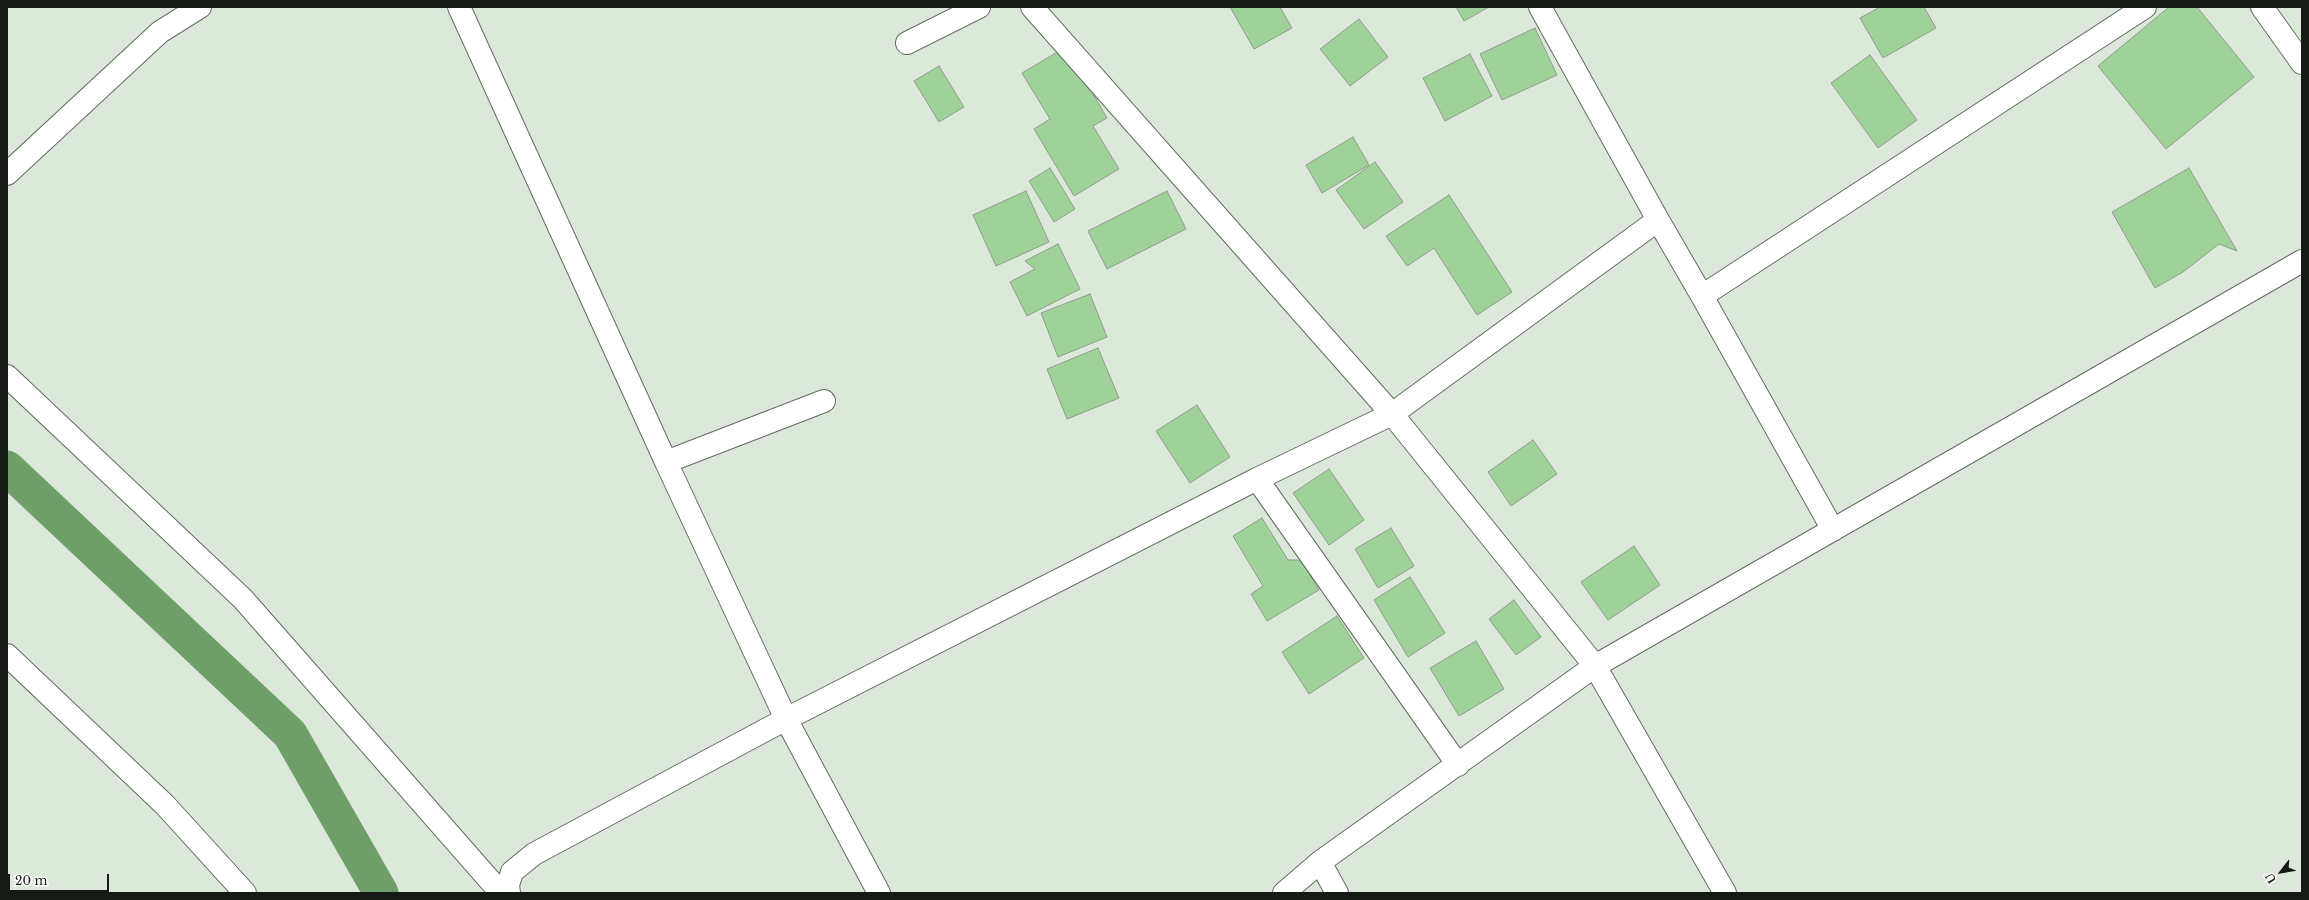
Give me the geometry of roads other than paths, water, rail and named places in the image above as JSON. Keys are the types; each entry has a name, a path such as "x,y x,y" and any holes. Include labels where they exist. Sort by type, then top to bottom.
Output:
{"street":[{"path":"7,174 160,32 200,7"},
{"path":"459,7 666,462 786,719 879,893"},
{"path":"907,43 979,7"},
{"path":"1032,7 1392,414 1595,666 1725,893"},
{"path":"1702,296 2145,7"},
{"path":"2262,7 2302,63"},
{"path":"1544,8 1658,220 1833,530"},
{"path":"509,893 508,885 512,872 534,854 786,719 1257,479 1392,414 1658,220"},
{"path":"1284,893 1320,862 1595,666 2302,261"},
{"path":"7,376 243,599 501,893"},
{"path":"666,462 824,401"},
{"path":"1257,479 1458,765"},
{"path":"7,655 165,805 244,893"},
{"path":"1320,862 1337,893"}],"waterway":[{"path":"7,468 290,734 381,893"}]}
